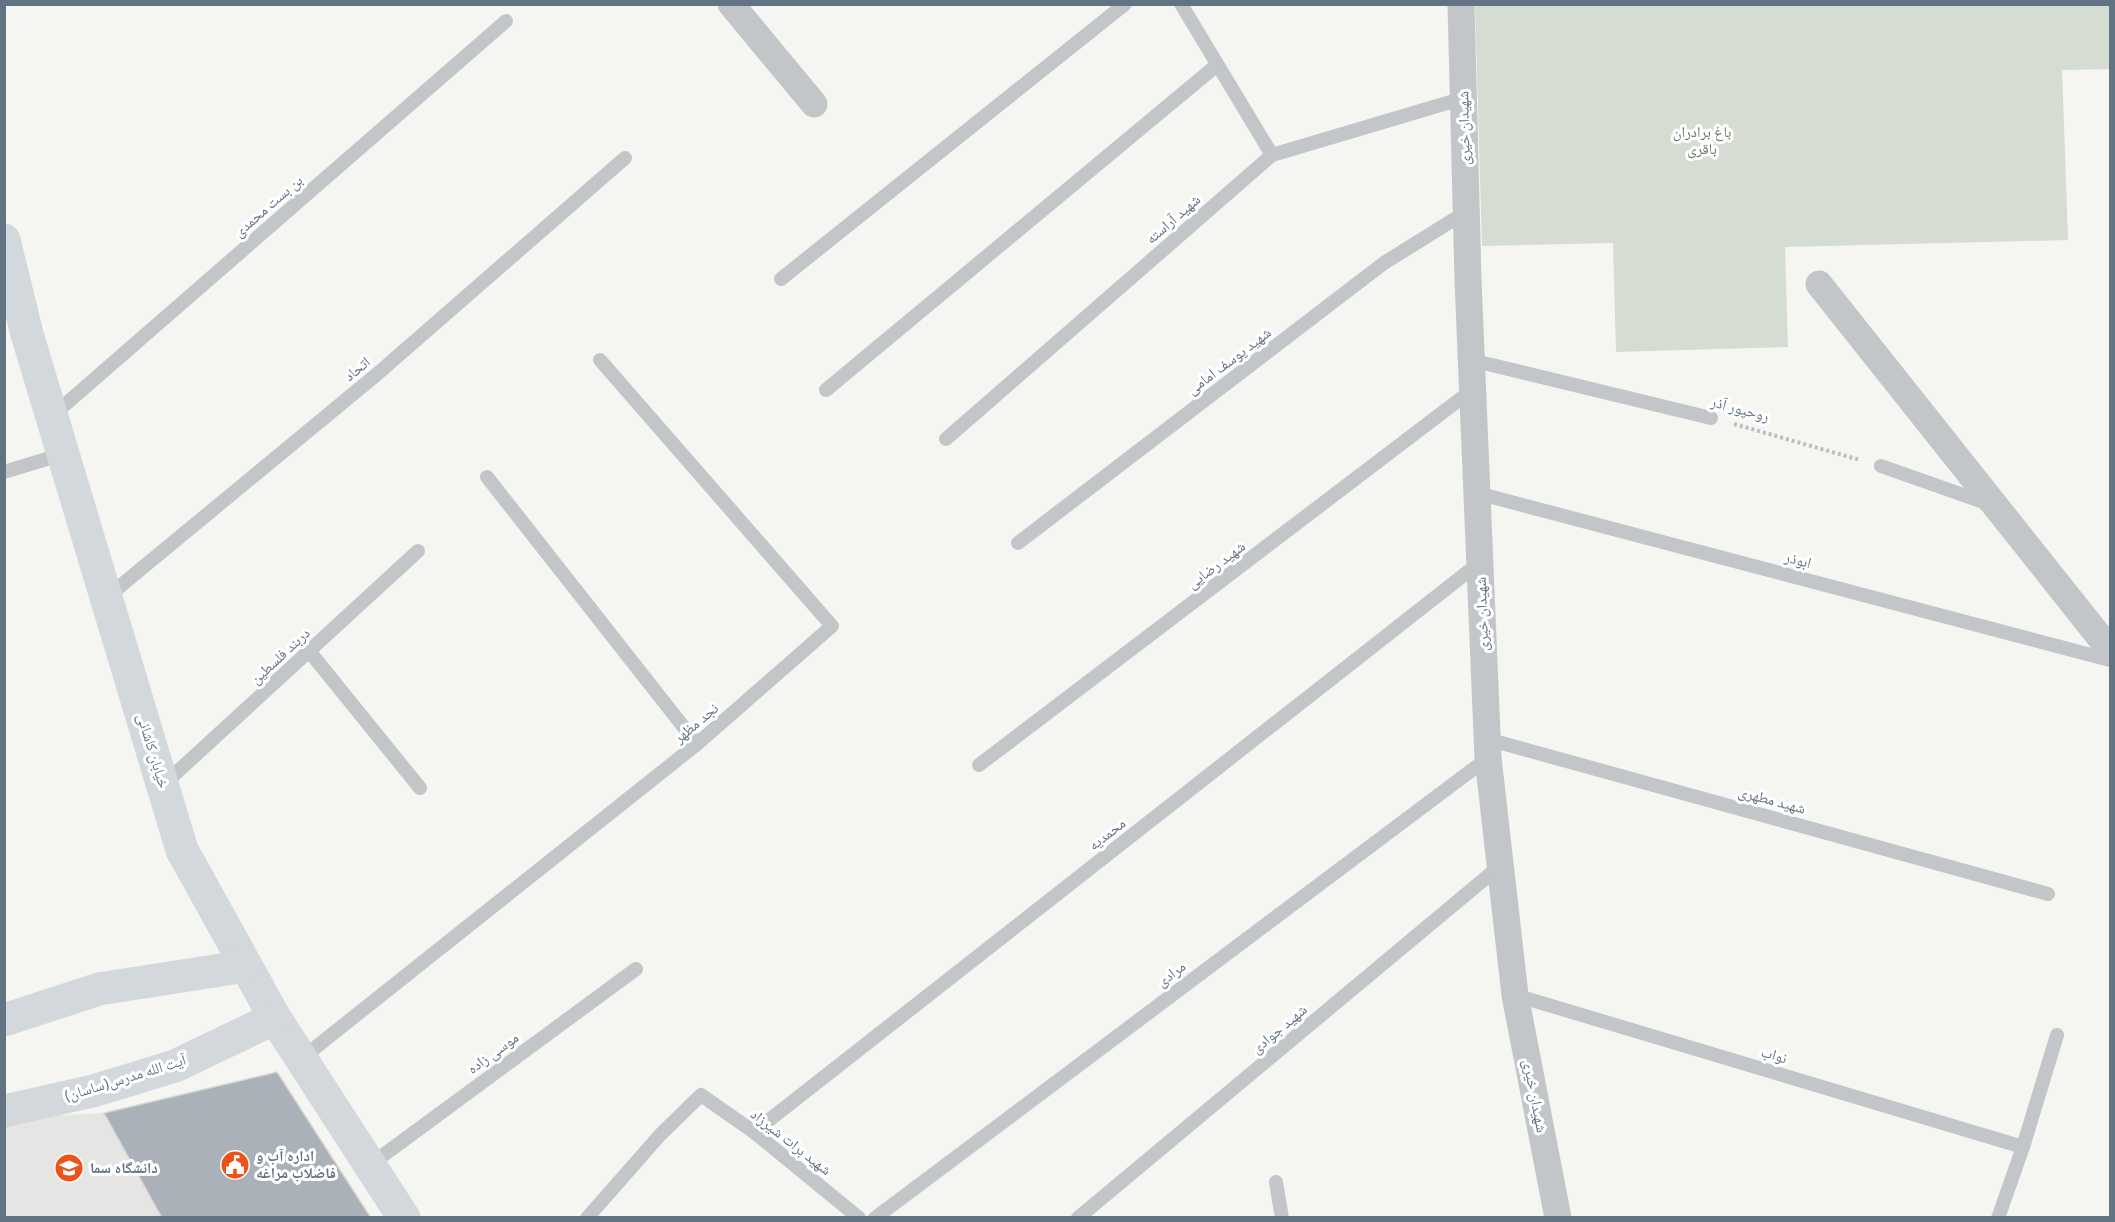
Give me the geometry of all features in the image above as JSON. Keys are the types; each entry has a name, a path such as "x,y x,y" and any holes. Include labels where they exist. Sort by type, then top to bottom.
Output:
{"street":[{"path":"731,4 814,104"},
{"name":"شهیدان خیری","path":"1461,4 1472,390 1487,748 1515,995 1558,1218"},
{"name":"خیابان کاشانی","path":"7,257 27,334 105,599 182,849 275,1018 404,1218"},
{"path":"1819,284 2110,650"},
{"path":"4,1020 99,989 246,966"},
{"name":"آیت الله مدرس(ساسان)","path":"4,1111 93,1091 175,1066 275,1018"}],"lane":[{"path":"781,279 1125,4"},
{"path":"1181,4 1272,155"},
{"name":"بن بست محمدی","path":"52,416 506,21"},
{"path":"826,390 1217,65"},
{"name":"شهید آراسته","path":"946,439 1272,155 1464,98"},
{"name":"اتحاد","path":"105,599 376,375 625,158"},
{"name":"شهید یوسف امامی","path":"1018,543 1384,263 1466,212"},
{"name":"نجد مظهر","path":"301,1059 697,744 832,626 600,360"},
{"name":"روحپور آذر","path":"1471,360 1710,418"},
{"name":"شهید رضایی","path":"979,765 1472,390"},
{"path":"4,472 63,454"},
{"path":"1881,466 1996,506"},
{"path":"487,477 697,744"},
{"name":"ابوذر","path":"1477,493 2110,660"},
{"name":"دربند فلسطین","path":"163,785 418,550"},
{"name":"محمدیه","path":"754,1132 1480,563"},
{"path":"309,651 420,788"},
{"name":"شهید مطهری","path":"1487,748 2048,894"},
{"name":"مرادی","path":"875,1218 1487,748"},
{"name":"شهید جوادی","path":"1078,1218 1500,866"},
{"name":"موسی زاده","path":"370,1165 636,969"},
{"name":"نواب","path":"1515,995 2023,1147"},
{"path":"1998,1218 2023,1147 2056,1035"},
{"name":"شهید برات شیرزاد","path":"587,1218 660,1135 701,1095 754,1132 859,1218"},
{"path":"1276,1182 1282,1218"}],"path":[{"name":"روحپور آذر","path":"1710,418 1881,466"}],"shaded area":[{"name":"دانشگاه سما","path":"104,1113 162,1217 5,1217 4,1118"}],"green space":[{"name":"باغ برادران باقری","path":"1475,5 2110,5 2110,69 2062,70 2068,240 1785,247 1788,347 1616,352 1613,243 1482,246"}],"building":[{"name":"اداره آب و فاضلاب مراغه","path":"277,1072 371,1218 162,1218 104,1113"}],"place":[{"name":"اداره آب و فاضلاب مراغه","path":"235,1165"},
{"name":"دانشگاه سما","path":"69,1168"}]}
